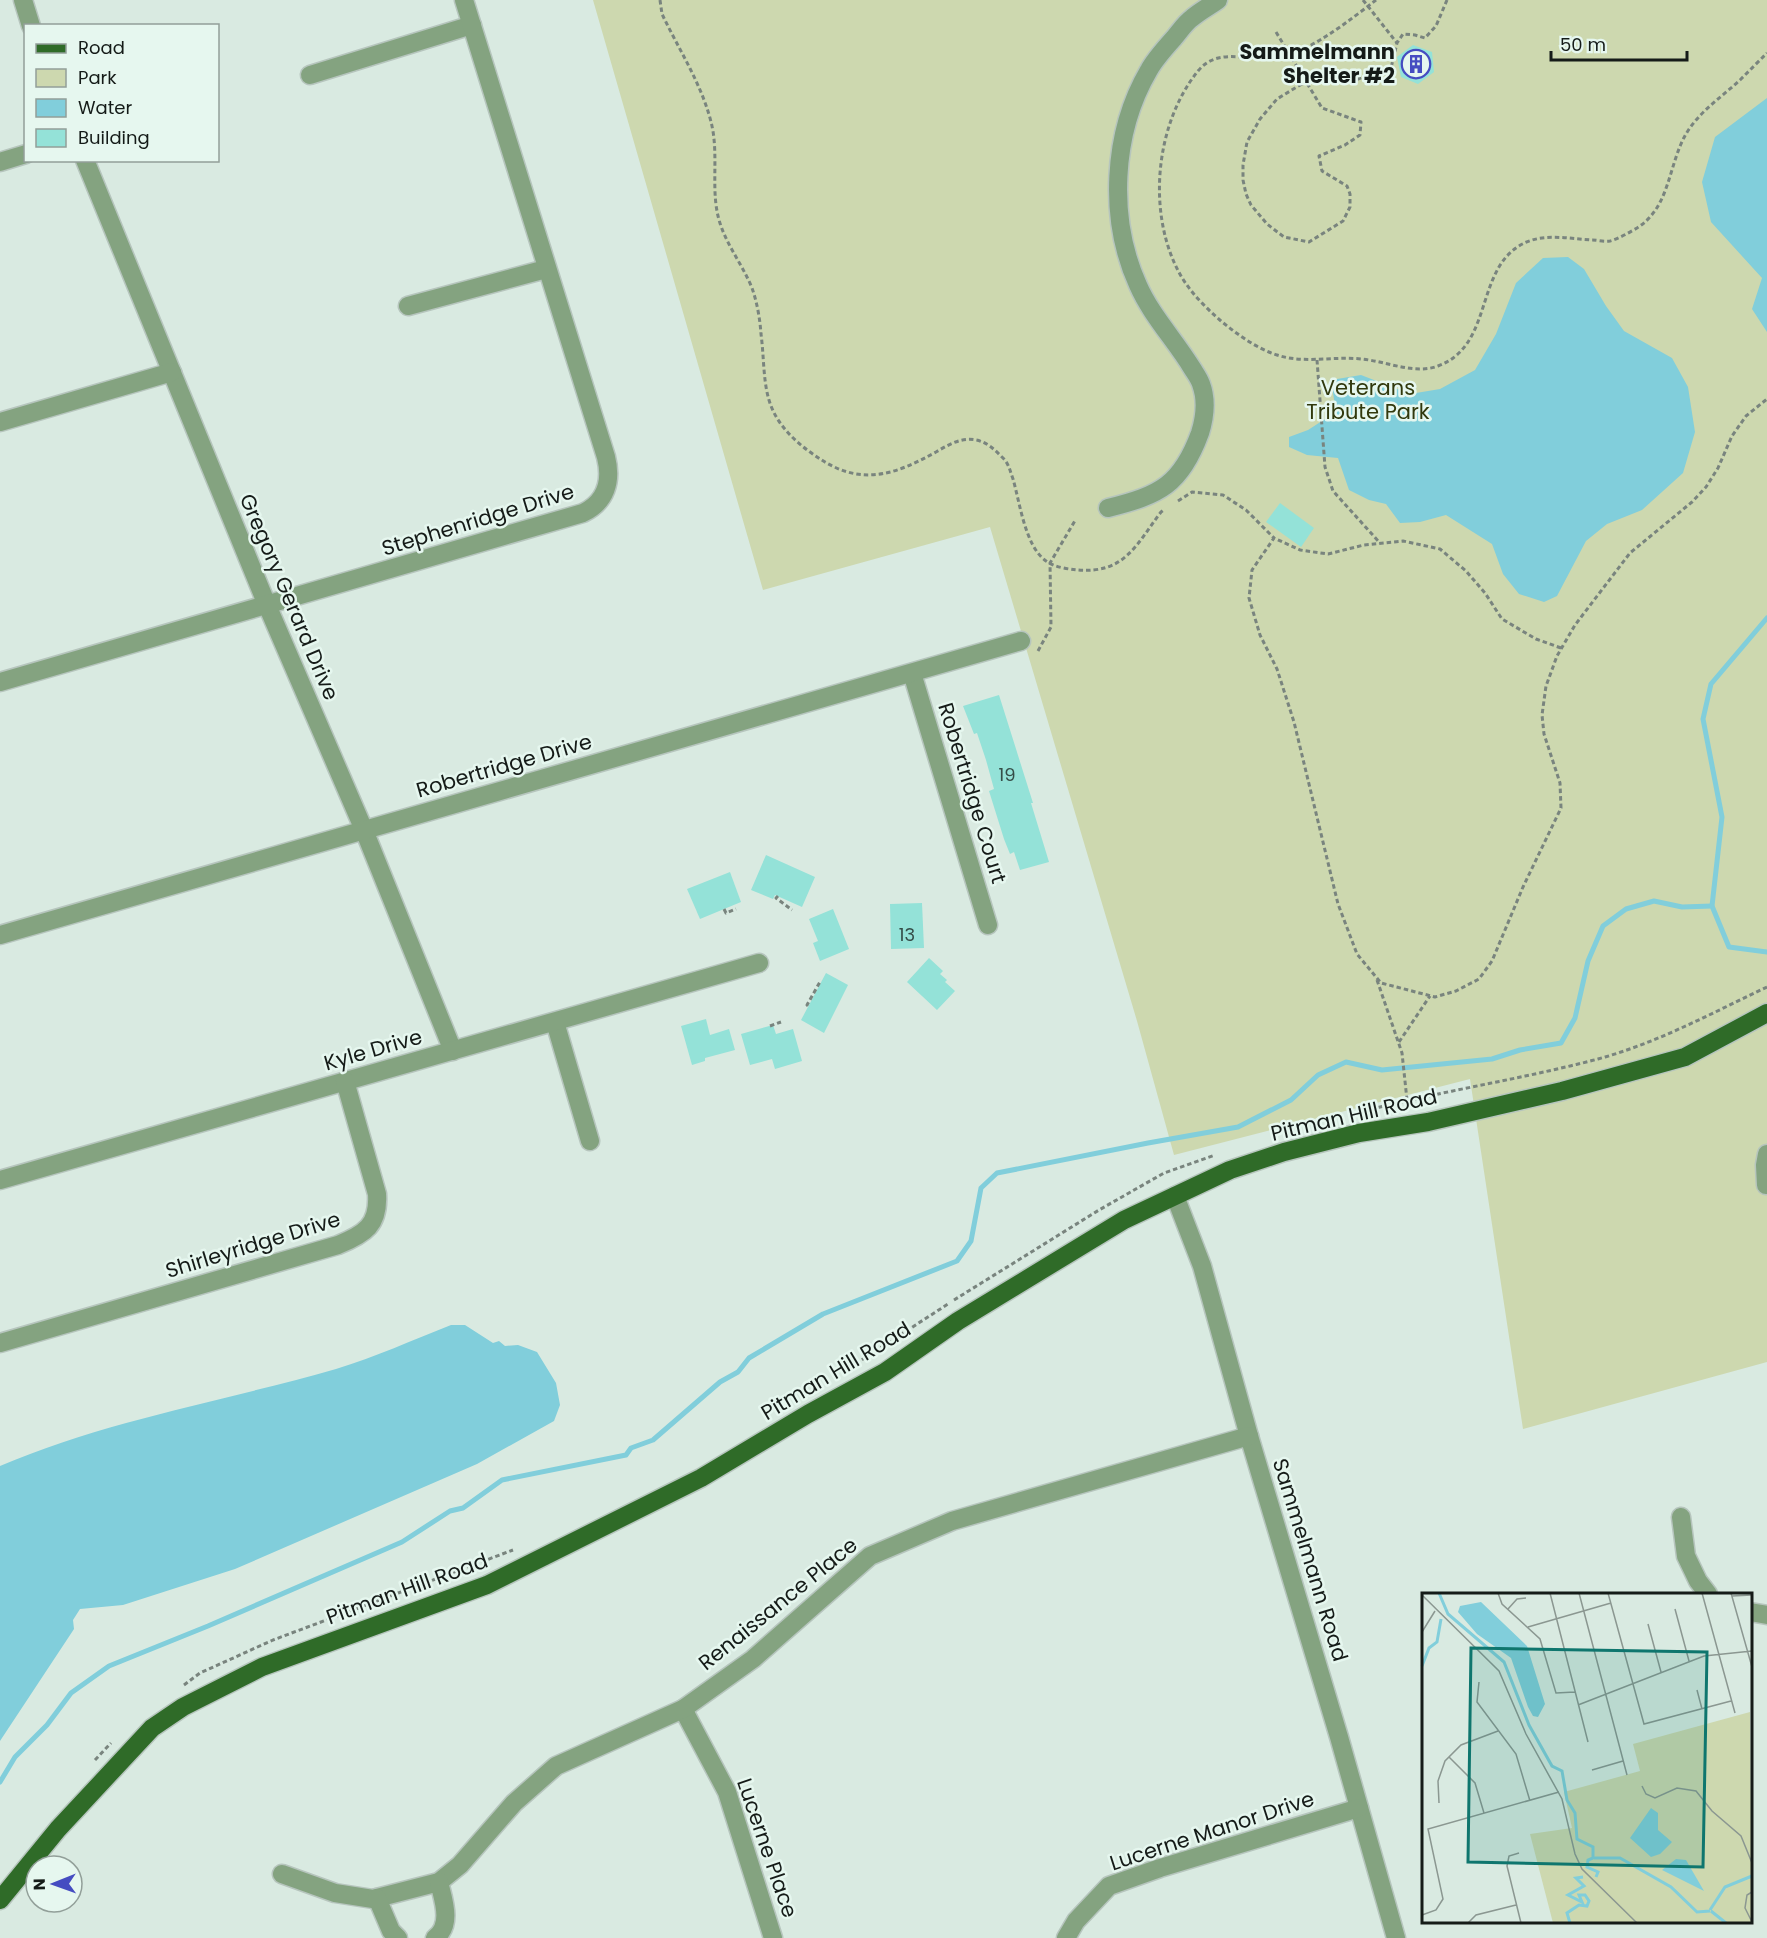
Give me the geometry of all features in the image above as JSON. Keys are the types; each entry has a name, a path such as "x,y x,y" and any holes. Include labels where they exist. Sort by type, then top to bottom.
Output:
{"main road":[{"name":"Pitman Hill Road","path":"0,1900 58,1829 152,1728 183,1707 262,1667 487,1585 701,1478 808,1414 885,1372 958,1321 1124,1220 1230,1170 1284,1152 1359,1132 1428,1122 1562,1091 1685,1057 1767,1013"}],"street":[{"path":"23,0 30,24"},
{"name":"Stephenridge Drive","path":"0,682 583,513 599,501 609,479 609,472 464,0"},
{"path":"1108,508 1157,492 1179,475 1192,453 1202,427 1206,406 1201,384 1138,286 1126,255 1120,222 1118,176 1126,128 1134,101 1149,69 1191,18 1218,0"},
{"path":"310,75 472,25"},
{"path":"0,162 24,155"},
{"name":"Gregory Gerard Drive","path":"86,162 267,605 364,830 453,1051"},
{"path":"408,306 546,269"},
{"path":"0,422 172,372"},
{"name":"Robertridge Drive","path":"0,935 1021,641"},
{"name":"Robertridge Court","path":"912,673 988,925"},
{"name":"Kyle Drive","path":"0,1180 759,963"},
{"path":"555,1022 590,1141"},
{"name":"Shirleyridge Drive","path":"0,1343 356,1238 370,1225 378,1211 377,1194 345,1081"},
{"path":"1766,1185 1767,1154"},
{"name":"Sammelmann Road","path":"1175,1196 1202,1266 1249,1436 1396,1938"},
{"name":"Renaissance Place","path":"282,1874 335,1893 373,1899 439,1882 460,1865 514,1803 556,1766 683,1708 753,1659 870,1556 952,1521 1249,1436"},
{"path":"1681,1517 1686,1556 1698,1581 1707,1593"},
{"name":"Lucerne Place","path":"683,1708 727,1792 773,1938"},
{"name":"Lucerne Manor Drive","path":"1066,1938 1076,1921 1109,1886 1160,1868 1359,1808"},
{"path":"435,1938 440,1934 447,1915 439,1882"},
{"path":"377,1898 391,1931 398,1938"}],"path":[{"path":"660,0 662,14 704,97 712,128 716,166 716,209 722,234 752,289 760,322 769,401 782,426 807,452 836,469 864,475 892,473 911,466 960,440 975,440 990,446 1007,462 1021,504 1029,541 1046,561 1064,568 1105,569 1130,555 1161,512 1168,507"},
{"path":"1363,0 1397,43"},
{"path":"1376,0 1310,45 1283,57 1214,58 1201,67 1176,106 1165,138 1159,183 1162,212 1169,250 1181,276 1198,299 1239,336 1279,356 1317,360 1362,359 1422,368 1439,366 1459,352 1472,335 1500,267 1507,256 1519,247 1541,237 1557,236 1610,241 1640,226 1665,195 1681,144 1692,125 1715,100 1740,80 1767,53"},
{"path":"1276,32 1305,82 1322,108 1360,122 1360,135 1345,145 1319,156 1322,171 1347,186 1350,194 1350,207 1343,221 1309,242 1284,237 1256,213 1246,194 1243,165 1247,142 1260,119 1277,99 1305,82 1358,79 1391,68 1397,43 1403,34 1415,34 1425,38 1436,26 1447,0"},
{"path":"1317,360 1325,467 1333,491 1351,514 1380,543"},
{"path":"1274,538 1252,570 1249,598 1260,635 1277,669 1294,722 1338,904 1357,954 1381,983 1435,997 1456,991 1479,979 1492,961 1523,887 1561,808 1560,783 1544,734 1542,715 1546,686 1562,648 1595,597 1630,553 1692,502 1706,487 1718,468 1732,436 1746,416 1767,399"},
{"path":"1176,502 1192,492 1223,495 1246,510 1274,538 1300,550 1329,554 1364,545 1403,541 1440,549 1466,571 1485,593 1502,619 1536,639 1562,648"},
{"path":"1021,641 1036,653 1051,627 1050,563 1076,519"},
{"path":"778,896 776,898 792,910"},
{"path":"724,909 726,913 736,909"},
{"path":"1375,976 1399,1042 1407,1100"},
{"path":"808,1006 821,980"},
{"path":"1399,1042 1430,996"},
{"path":"770,1026 781,1022"}],"green space":[{"name":"Veterans Tribute Park","path":"593,0 1767,0 1767,1362 1523,1429 1470,1079 1174,1155 1137,1021 990,527 763,590"}],"water":[{"path":"1767,98 1767,332 1752,309 1762,278 1711,222 1702,182 1715,137"},
{"path":"1568,257 1584,269 1624,331 1672,358 1688,387 1695,432 1683,473 1642,510 1607,524 1586,541 1557,596 1544,602 1519,594 1503,574 1492,544 1446,515 1420,522 1400,523 1386,504 1369,500 1349,490 1338,458 1307,455 1289,447 1289,437 1308,430 1336,412 1331,380 1361,375 1410,394 1440,389 1475,370 1496,334 1516,283 1543,258"},
{"path":"451,1325 465,1325 493,1343 499,1341 505,1346 518,1345 537,1352 556,1383 560,1405 554,1421 477,1464 235,1569 123,1605 80,1609 73,1620 74,1629 0,1741 0,1466 82,1436 336,1369"}],"building":[{"name":"Sammelmann Shelter #2","path":"1413,45 1432,52 1434,72 1418,84 1401,77 1397,57"},
{"path":"1280,503 1314,528 1301,547 1266,522"},
{"path":"999,695 1049,862 1020,870 1014,852 1010,854 1004,839 989,791 994,789 986,760 977,733 974,734 963,706"},
{"path":"766,855 815,877 802,907 775,895 773,899 751,890"},
{"path":"730,872 741,902 700,919 687,889"},
{"path":"922,903 924,948 891,949 890,904"},
{"path":"833,909 849,949 820,961 813,943 818,941 809,919"},
{"path":"929,958 943,971 940,974 955,991 937,1010 907,982"},
{"path":"826,973 848,985 824,1033 801,1020"},
{"path":"706,1019 710,1035 729,1029 735,1050 705,1058 705,1061 692,1065 681,1026"},
{"path":"773,1025 776,1034 793,1029 802,1061 775,1069 772,1059 750,1065 741,1034"}],"waterway":[{"path":"1767,618 1711,684 1703,719 1722,817 1712,906 1729,947 1767,952"},
{"path":"0,1782 15,1757 47,1725 71,1693 109,1666 402,1542 450,1511 463,1508 502,1480 626,1455 631,1448 653,1440 720,1382 738,1372 749,1358 823,1314 957,1261 971,1241 981,1188 997,1173 1238,1127 1291,1100 1318,1075 1346,1062 1382,1070 1492,1059 1520,1050 1561,1043 1575,1018 1588,961 1603,926 1626,909 1654,901 1682,907 1712,906"}],"place":[{"name":"Sammelmann Shelter #2","path":"1416,64"}]}
